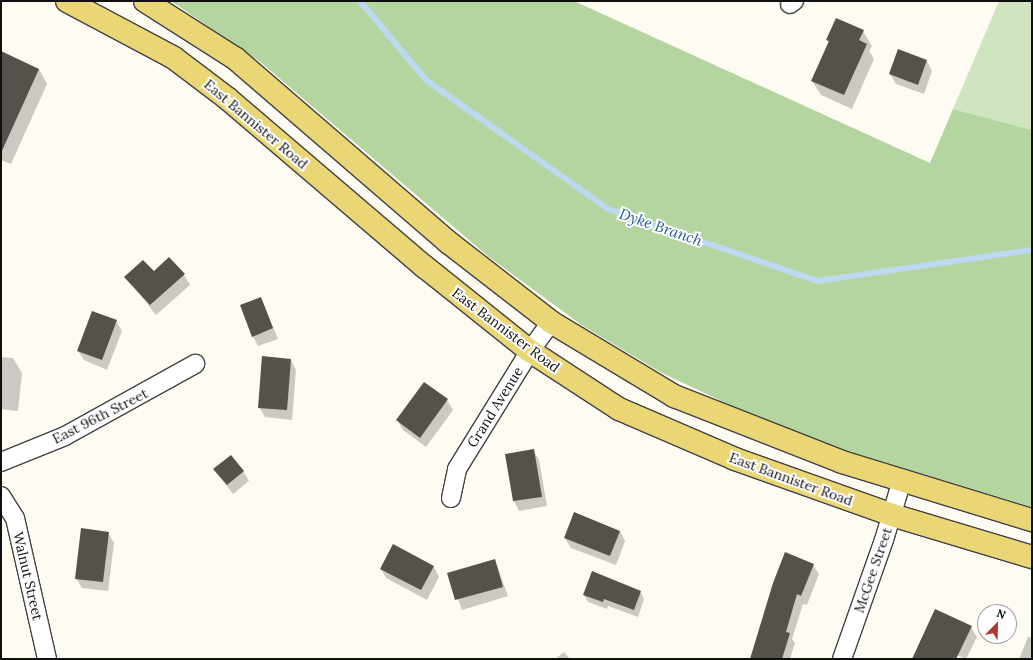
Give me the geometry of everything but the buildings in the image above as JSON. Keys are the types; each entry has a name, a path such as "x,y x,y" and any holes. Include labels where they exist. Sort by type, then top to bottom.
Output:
{"main road":[{"path":"145,1 236,60 448,242 551,322 674,396 842,462 1032,520"},
{"name":"East Bannister Road","path":"76,6 174,58 222,94 425,267 530,351 619,409 735,459 892,515 1032,557"}],"street":[{"name":"Grand Avenue","path":"451,498 457,469 530,351 551,322"},
{"name":"East 96th Street","path":"1,462 65,436 195,364"},
{"name":"McGee Street","path":"842,659 892,515 902,480"},
{"name":"Walnut Street","path":"1,496 15,518 47,659"}],"green space":[{"path":"171,1 574,1 930,163 953,109 1032,130 1032,507 831,446 732,406 660,372 583,326 489,257 259,61"},
{"path":"999,1 1032,1 1032,130 953,109"}],"waterway":[{"name":"Dyke Branch","path":"360,1 426,80 608,209 817,281 1032,250"}]}
